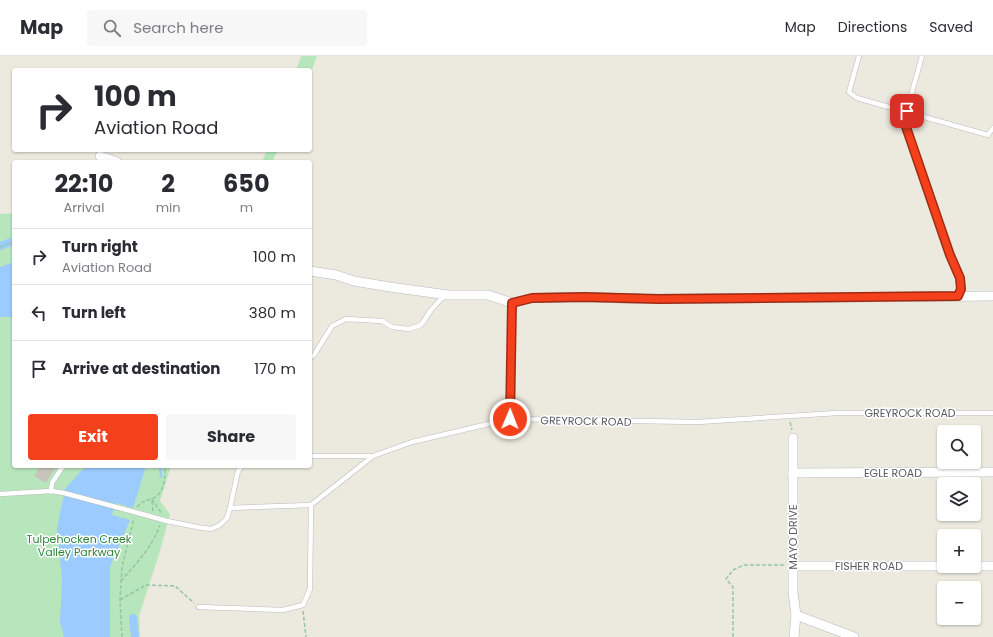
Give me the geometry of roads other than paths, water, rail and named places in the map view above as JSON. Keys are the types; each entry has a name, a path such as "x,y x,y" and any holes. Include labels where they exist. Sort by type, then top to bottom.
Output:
{"street":[{"path":"100,156 111,160"},
{"path":"312,271 336,275 354,281 390,288 448,295 488,295 512,303 532,298 584,297 660,299 993,296"},
{"name":"MAYO DRIVE","path":"793,438 793,566 796,615 794,637"},
{"name":"EGLE ROAD","path":"793,473 993,472"},
{"name":"FISHER ROAD","path":"793,566 937,566"},
{"path":"981,566 993,566"},
{"path":"796,615 854,637"}],"lane":[{"path":"859,56 849,92 858,98 988,135 993,128"},
{"path":"922,56 904,121 950,255 960,278 961,289 958,296"},
{"path":"312,356 332,326 346,319 382,321 392,327 409,329 421,325 431,310 440,300 448,295"},
{"path":"510,419 512,303"},
{"name":"GREYROCK ROAD","path":"311,505 373,456 412,442 510,419 698,422 837,413 993,413"},
{"path":"312,456 373,456"},
{"path":"51,491 52,483 62,468"},
{"path":"0,494 51,491 64,493 162,519 211,529 220,526 227,518 238,471 240,468"},
{"path":"199,607 283,610 303,605 310,589 311,505 230,508"}],"water":[{"path":"12,263 12,317 0,317 0,267"},
{"path":"86,468 145,468 133,508 116,503 112,515 130,520 110,567 110,637 64,637 60,621 62,581 57,528 65,489 81,471"}],"waterway":[{"path":"0,246 12,242"},
{"path":"160,468 161,477"},
{"path":"133,618 135,637"}],"park label":[{"name":"Tulpehocken Creek Valley Parkway","path":"79,545"}]}
